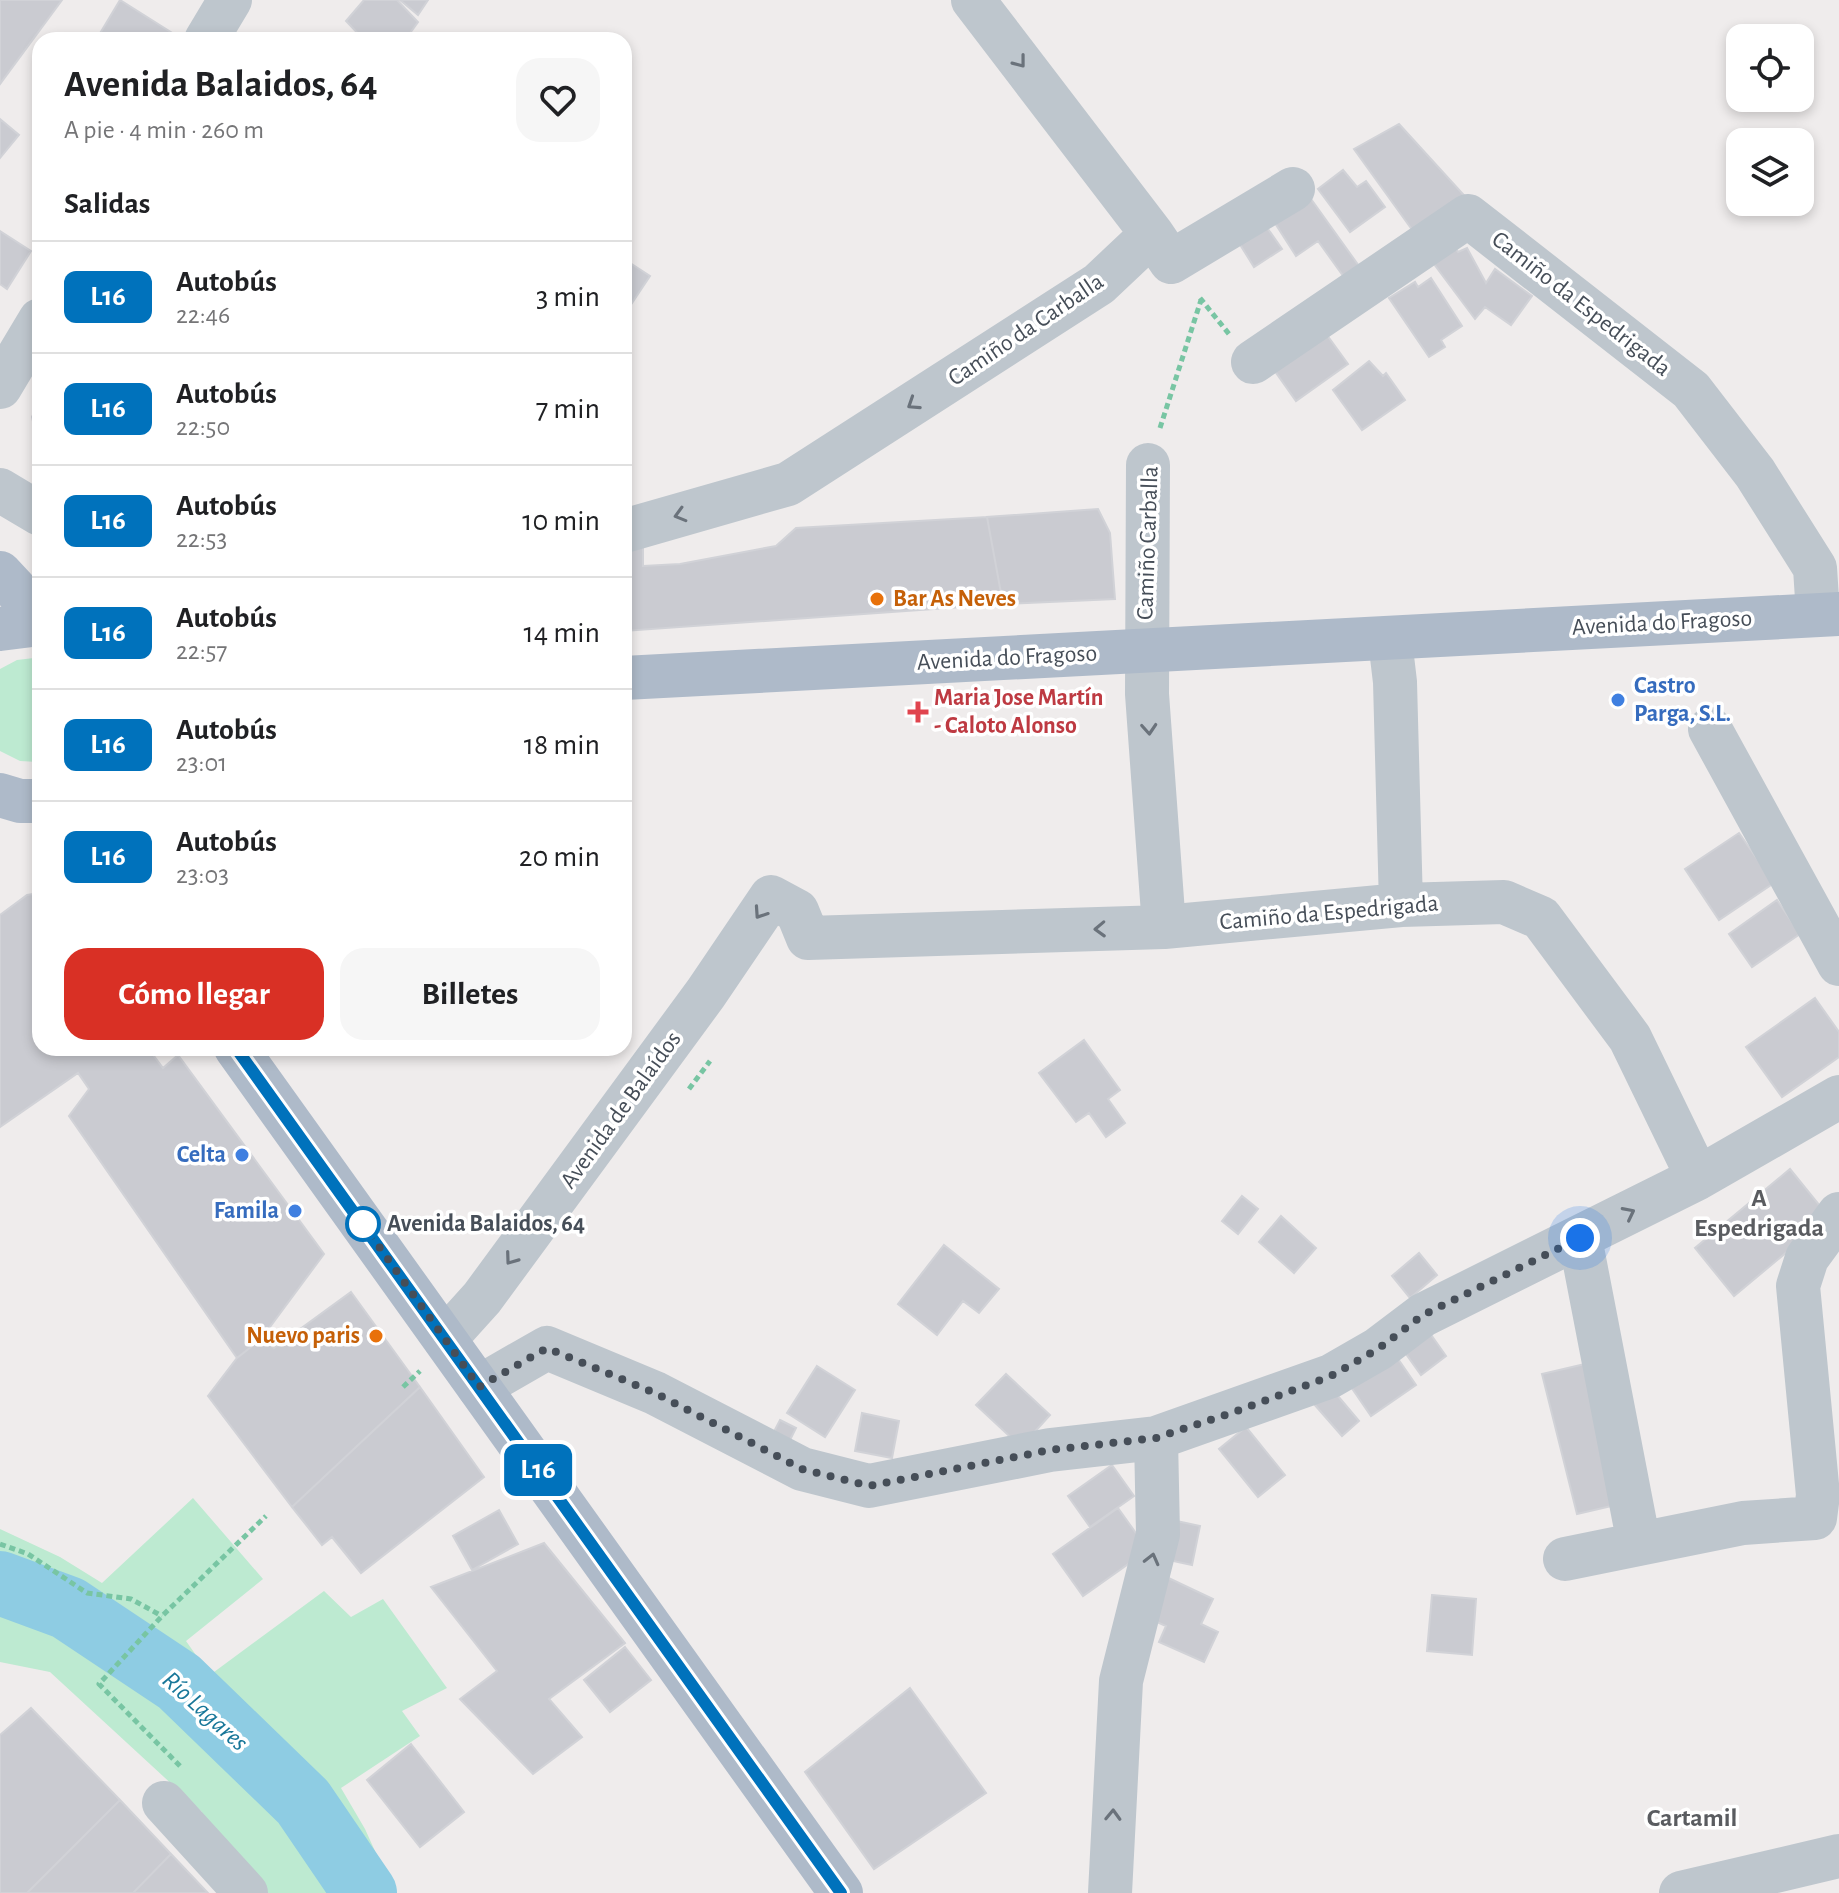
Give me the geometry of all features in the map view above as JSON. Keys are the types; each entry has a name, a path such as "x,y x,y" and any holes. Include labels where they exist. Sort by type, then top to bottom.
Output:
{"main road":[{"path":"0,573 32,607"},
{"name":"Avenida do Fragoso","path":"632,678 1390,640 1829,614"},
{"path":"0,629 32,625"},
{"path":"0,795 32,801"},
{"path":"242,1056 841,1893"}],"street":[{"path":"973,0 1162,248"},
{"path":"210,32 226,1"},
{"name":"Camiño da Carballa","path":"632,529 788,484 1099,284 1162,248 1293,189"},
{"name":"Camiño da Espedrigada","path":"1253,362 1468,216 1691,390 1755,473 1815,568 1829,614"},
{"path":"0,387 32,333"},
{"name":"Camiño Carballa","path":"1148,465 1146,651 1164,927"},
{"path":"0,490 32,509"},
{"path":"1390,640 1395,682 1401,905"},
{"path":"1710,729 1839,964"},
{"name":"Avenida de Balaídos","path":"445,1339 482,1298 706,993 771,897 797,911 808,938"},
{"name":"Camiño da Espedrigada","path":"808,938 1164,927 1401,905 1504,902 1541,918 1630,1038 1698,1178"},
{"path":"479,1387 547,1348 655,1393 802,1469 869,1486 1050,1450 1156,1438 1331,1376 1378,1349 1423,1315 1698,1178 1839,1097"},
{"path":"1565,1559 1743,1523 1827,1524 1818,1495 1798,1286 1807,1258 1839,1214"},
{"path":"1580,1238 1639,1544"},
{"path":"1110,1893 1121,1681 1158,1534 1156,1438"},
{"path":"164,1803 246,1893"},
{"path":"1681,1893 1839,1856"}],"path":[{"name":"Camiño Carballa","path":"1148,465 1201,300"},
{"path":"99,1684 162,1616 266,1516"},
{"path":"0,1544 28,1554 87,1593 131,1599 162,1616"}],"green space":[{"path":"32,658 32,762 20,761 0,751 0,669 17,660"},
{"path":"193,1498 263,1579 186,1641 210,1675 324,1591 351,1617 383,1599 447,1688 402,1711 420,1736 341,1788 365,1829 394,1893 218,1893 202,1812 50,1672 0,1662 0,1529 60,1557 102,1583"}],"building":[{"path":"0,0 62,0 38,32 32,32 32,41 0,84"},
{"path":"120,0 171,32 101,32"},
{"path":"364,0 397,0 418,22 411,32 356,32 346,21"},
{"path":"400,0 428,0 418,15"},
{"path":"0,119 19,135 0,158"},
{"path":"1399,124 1472,204 1418,238 1354,149"},
{"path":"1343,170 1357,187 1366,181 1385,207 1350,232 1318,189"},
{"path":"1301,185 1364,273 1349,284 1318,241 1296,256 1266,209"},
{"path":"1259,216 1282,249 1254,267 1234,235"},
{"path":"0,231 31,251 7,289 0,284"},
{"path":"1451,241 1458,252 1467,248 1486,283 1495,269 1532,296 1511,325 1485,307 1475,319 1428,256"},
{"path":"632,264 650,276 632,303"},
{"path":"1431,278 1462,326 1441,340 1445,347 1429,357 1389,298 1415,282 1418,287"},
{"path":"1319,324 1348,364 1296,401 1267,360"},
{"path":"1369,361 1383,376 1386,373 1405,400 1362,430 1333,390"},
{"path":"1098,509 1110,533 1115,599 1003,604 987,517"},
{"path":"987,517 1003,604 632,630 632,546 643,542 643,566 680,564 776,546 796,528"},
{"path":"1739,833 1774,883 1719,920 1685,869"},
{"path":"32,894 32,1056 154,1056 163,1068 179,1056 324,1254 261,1339 237,1358 69,1116 89,1089 78,1073 0,1127 0,915"},
{"path":"1777,900 1800,934 1752,967 1729,934"},
{"path":"1815,998 1839,1032 1839,1057 1782,1097 1746,1047"},
{"path":"1084,1040 1120,1090 1108,1099 1125,1123 1106,1137 1089,1113 1076,1122 1039,1073"},
{"path":"1790,1169 1829,1217 1734,1296 1695,1248"},
{"path":"1242,1196 1258,1209 1238,1234 1222,1221"},
{"path":"1281,1216 1316,1248 1294,1273 1259,1242"},
{"path":"944,1245 999,1289 979,1313 963,1301 937,1335 898,1304"},
{"path":"1419,1253 1437,1275 1410,1298 1392,1276"},
{"path":"351,1292 420,1387 292,1507 208,1396 237,1358 261,1339 274,1348"},
{"path":"1427,1329 1446,1356 1421,1375 1401,1347"},
{"path":"1394,1353 1416,1385 1371,1416 1349,1384"},
{"path":"1585,1364 1620,1504 1577,1514 1542,1374"},
{"path":"817,1366 855,1390 825,1437 787,1413"},
{"path":"1006,1374 1050,1415 1021,1447 976,1405"},
{"path":"420,1387 484,1477 361,1573 332,1537 322,1545 292,1507"},
{"path":"1332,1389 1359,1421 1342,1436 1314,1404"},
{"path":"862,1413 899,1421 892,1458 855,1451"},
{"path":"780,1420 796,1428 785,1450 769,1441"},
{"path":"1246,1427 1285,1475 1258,1497 1219,1449"},
{"path":"1112,1465 1134,1496 1090,1527 1068,1496"},
{"path":"1118,1508 1148,1550 1083,1596 1053,1554"},
{"path":"499,1510 518,1544 472,1570 453,1536"},
{"path":"1172,1520 1200,1526 1192,1565 1164,1559"},
{"path":"544,1543 625,1643 549,1699 582,1737 533,1774 460,1699 497,1671 431,1587"},
{"path":"1160,1574 1213,1599 1201,1624 1218,1632 1204,1662 1159,1642 1166,1626 1141,1615"},
{"path":"1432,1595 1476,1599 1472,1655 1427,1651"},
{"path":"625,1647 651,1680 610,1712 584,1680"},
{"path":"910,1688 986,1793 874,1869 805,1772"},
{"path":"31,1708 120,1800 27,1893 0,1893 0,1735"},
{"path":"411,1744 464,1812 420,1847 367,1780"},
{"path":"120,1800 171,1854 133,1893 27,1893"},
{"path":"171,1854 208,1893 133,1893"}],"waterway":[{"name":"Río Lagares","path":"0,1583 68,1608 179,1682 303,1802 365,1893"}],"bus line":[{"name":"L16","path":"242,1056 841,1893"}],"place":[{"name":"Bar As Neves","path":"877,599"},
{"name":"Castro Parga, S.L.","path":"1618,700"},
{"name":"Maria Jose Martín - Caloto Alonso","path":"918,712"},
{"name":"Celta","path":"242,1155"},
{"name":"Famila","path":"295,1211"},
{"name":"Avenida Balaidos, 64","path":"363,1224"},
{"name":"Nuevo paris","path":"376,1336"}],"district":[{"name":"A Espedrigada","path":"1759,1213"},
{"name":"Cartamil","path":"1692,1818"}],"route":[{"path":"363,1224 479,1387 547,1348 655,1393 802,1469 869,1486 1050,1450 1156,1438 1240,1410 1331,1376 1378,1349 1423,1315 1580,1238"}]}
